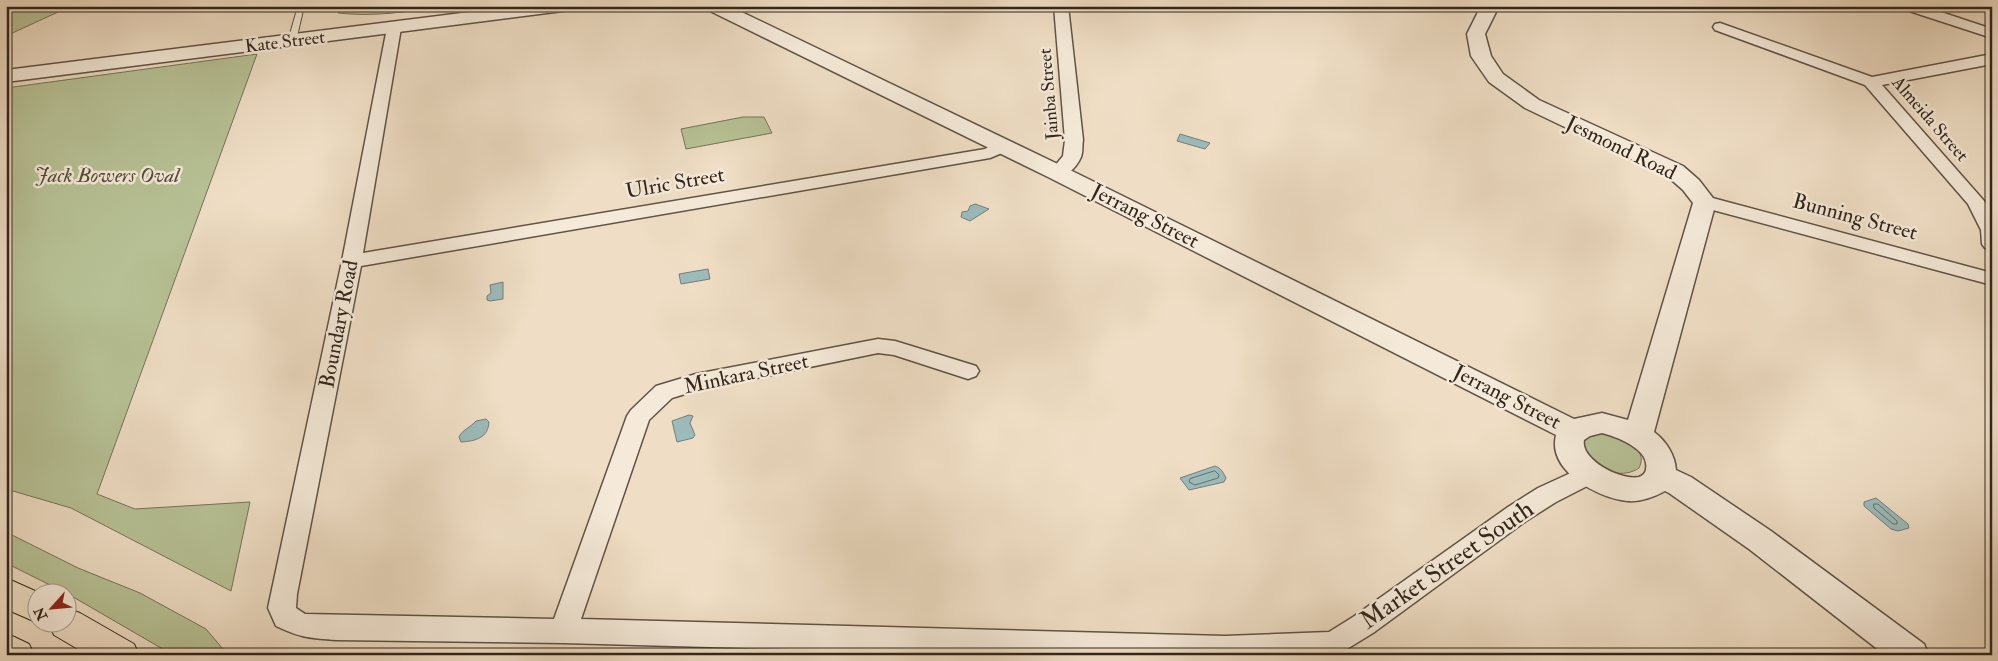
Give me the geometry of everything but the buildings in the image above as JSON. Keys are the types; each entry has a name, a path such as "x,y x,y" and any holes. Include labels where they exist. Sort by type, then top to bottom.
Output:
{"highway":[{"path":"6,593 28,603"},
{"path":"78,630 121,655"},
{"path":"6,649 16,655"}],"street":[{"name":"Kate Street","path":"6,76 563,6"},
{"name":"Jerrang Street","path":"714,6 1058,173 1573,431"},
{"name":"Jainba Street","path":"1058,173 1072,157 1074,140 1061,6"},
{"name":"Jesmond Road","path":"1490,6 1476,34 1481,56 1496,78 1532,104 1675,171 1691,185 1705,202"},
{"path":"1908,6 1992,34"},
{"name":"Almeida Street","path":"1720,27 1871,82 1984,203 1991,230 1992,244"},
{"name":"Boundary Road","path":"286,618 282,608 284,594 352,261 394,28"},
{"path":"1871,82 1992,59"},
{"name":"Ulric Street","path":"352,261 990,153 1003,146"},
{"name":"Bunning Street","path":"1705,202 1992,279"},
{"path":"1638,436 1705,202"},
{"name":"Minkara Street","path":"563,631 639,416 664,392 696,382 878,346 894,348 968,371"},
{"path":"1602,424 1620,428 1638,436 1658,455 1662,466 1661,476 1654,484 1642,489 1626,489 1609,485 1588,474 1578,465 1570,452 1568,440 1573,431 1585,425 1602,424"},
{"name":"Market Street South","path":"286,618 303,626 338,628 563,631 1225,648 1333,644 1363,625 1517,514 1547,495 1588,474"},
{"path":"1661,476 1680,485 1760,540 1912,655"}],"lane":[{"path":"292,41 301,6"}],"green space":[{"path":"6,6 71,6 6,36"},
{"path":"342,6 442,6 377,14 338,13"},
{"name":"Jack Bowers Oval","path":"257,54 97,494 135,509 250,502 231,591 71,508 6,489 6,88"},
{"path":"743,117 764,117 772,133 686,149 681,129"},
{"path":"1604,432 1625,440 1637,449 1641,461 1639,468 1627,473 1613,473 1600,469 1589,461 1581,442 1584,437"},
{"path":"6,532 78,568 140,593 206,629 228,655 173,655 78,600 78,584 48,584 6,563"}],"water":[{"path":"1180,134 1210,143 1205,149 1177,141"},
{"path":"975,204 989,209 970,221 961,217 962,212 968,211 970,206"},
{"path":"708,269 710,279 681,284 679,274"},
{"path":"503,282 503,299 487,300 487,296 491,293 490,285"},
{"path":"689,415 693,416 690,423 695,435 693,438 677,442 672,421"},
{"path":"486,419 489,422 484,435 472,441 461,442 459,437 462,432 476,421"},
{"path":"1215,466 1224,474 1226,478 1224,482 1189,490 1180,478"},
{"path":"1876,498 1908,524 1909,528 1898,531 1891,529 1864,506 1864,502"}]}
